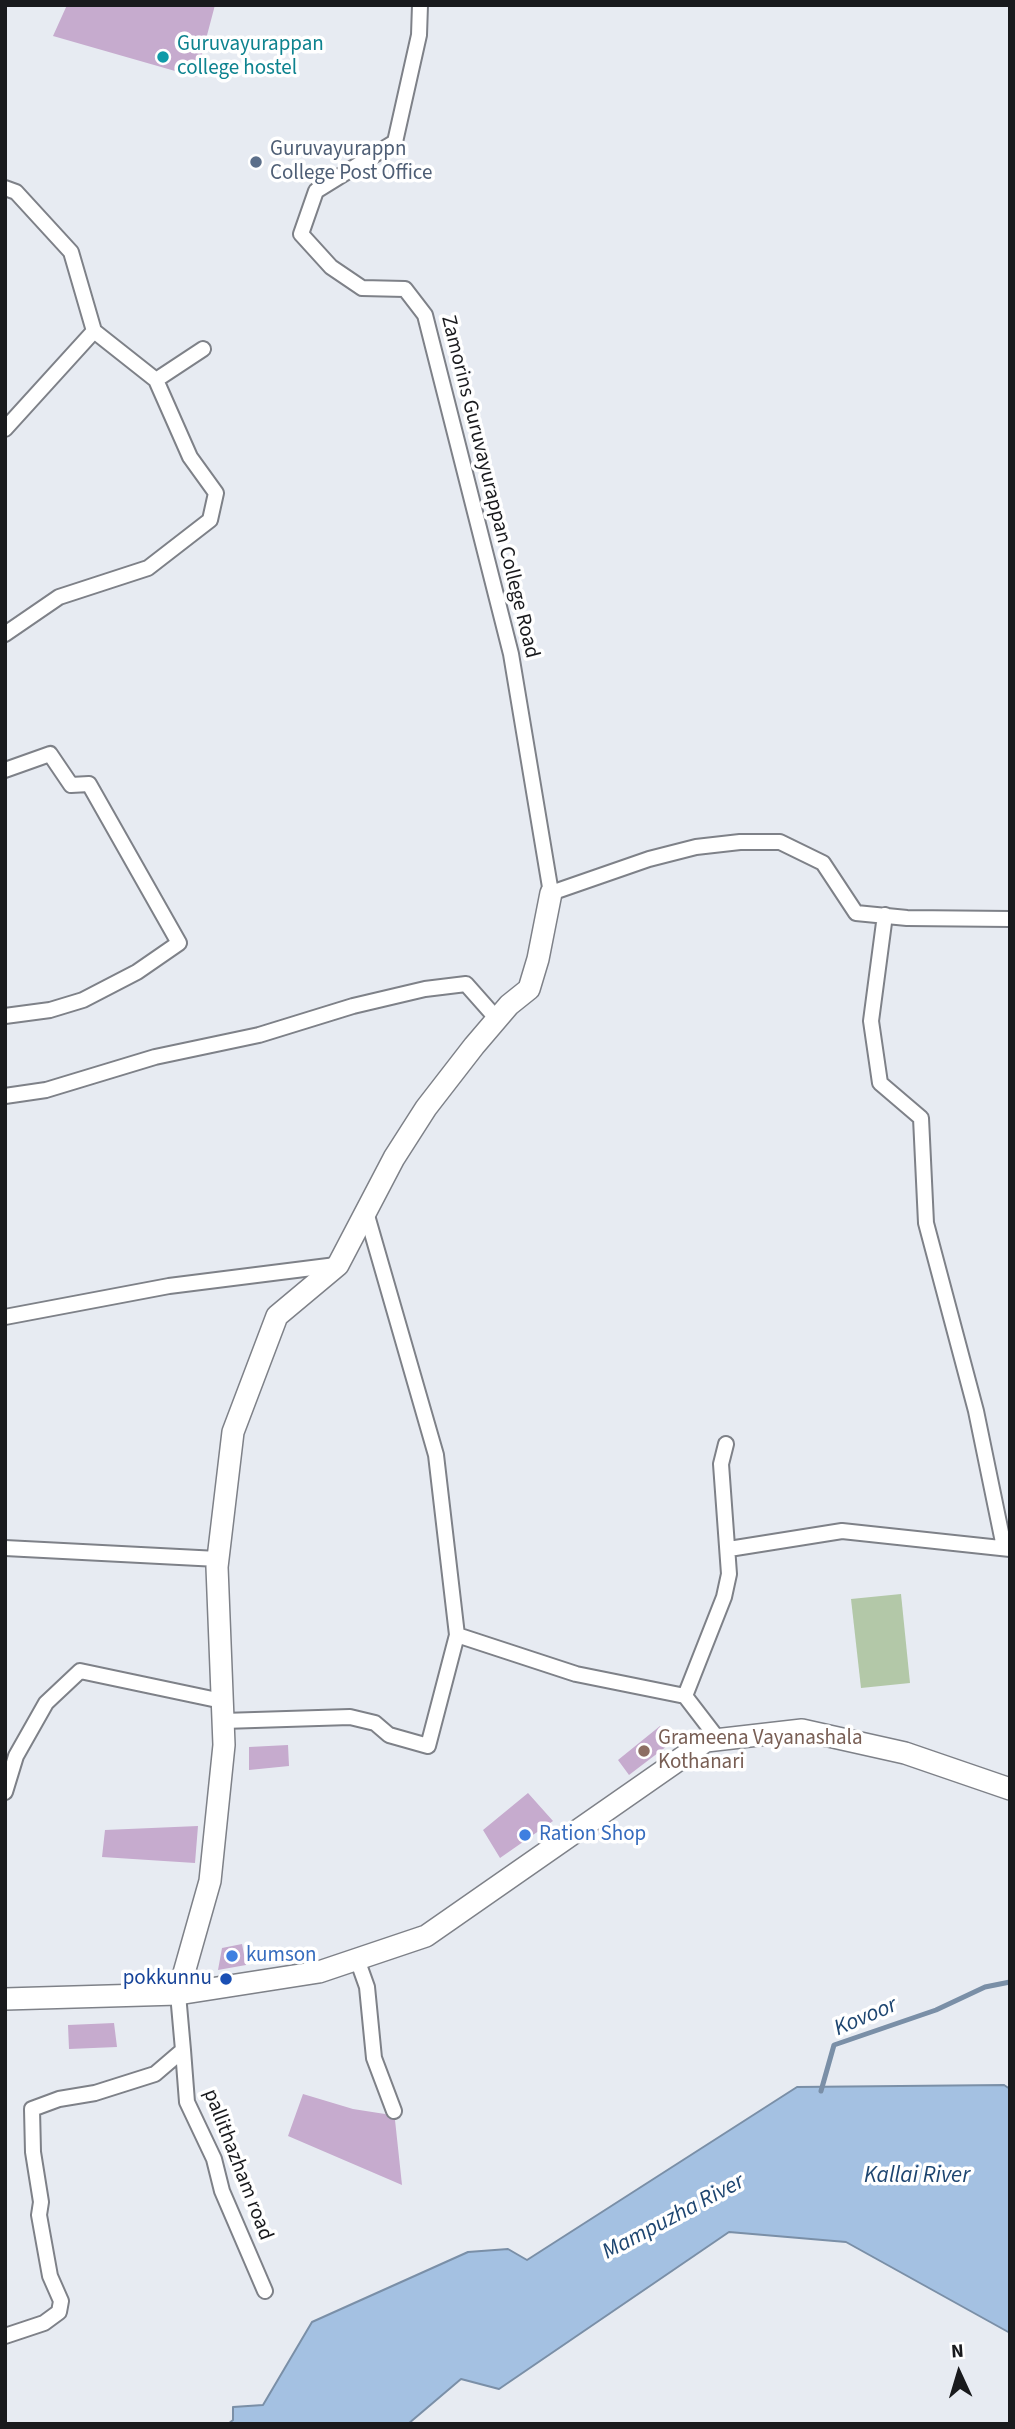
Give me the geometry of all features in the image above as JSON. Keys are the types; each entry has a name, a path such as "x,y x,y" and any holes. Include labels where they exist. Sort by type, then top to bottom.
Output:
{"street":[{"name":"Zamorins Guruvayurappan College Road","path":"420,5 419,35 396,142 316,191 300,234 331,267 362,288 405,289 425,315 511,654 551,893"},
{"path":"5,188 16,192 71,252 94,331 156,380 190,457 215,493 210,520 148,568 60,597 5,634"},
{"path":"5,429 94,331"},
{"path":"156,380 203,349"},
{"path":"5,770 50,754 71,785 89,784 178,943 137,972 83,1000 50,1010 5,1016"},
{"path":"178,1994 210,1881 224,1745 218,1559 233,1432 277,1316 338,1265 394,1158 426,1108 497,1019 528,989 538,959 551,893 649,859 696,847 740,842 780,842 822,863 856,913 1010,919"},
{"path":"729,1549 842,1531 1007,1548 976,1411 926,1223 921,1118 880,1083 871,1021 885,915"},
{"path":"5,1096 46,1090 155,1057 260,1035 353,1006 425,989 466,984 497,1019"},
{"path":"5,1792 16,1756 46,1703 80,1671 222,1711 350,1717 375,1723 389,1735 428,1746 457,1635 436,1455 366,1212"},
{"path":"5,1317 169,1286 338,1265"},
{"path":"685,1696 724,1597 729,1549 721,1464 726,1444"},
{"path":"5,1548 218,1559"},
{"path":"457,1635 576,1674 685,1696 718,1739"},
{"path":"5,1999 178,1994 319,1972 426,1936 706,1741 802,1730 905,1754 1010,1789"},
{"path":"357,1959 367,1987 374,2058 394,2111"},
{"name":"pallithazham road","path":"178,1994 187,2102 214,2159 222,2190 265,2291"},
{"path":"5,2336 44,2323 60,2312 61,2301 50,2276 39,2215 41,2202 33,2152 32,2109 59,2099 95,2093 155,2074 183,2050"}],"green space":[{"path":"901,1594 910,1683 861,1688 851,1599"}],"water":[{"name":"Kallai River","path":"1004,2085 1010,2089 1010,2333 846,2242 729,2232 499,2389 461,2379 408,2424 228,2424 233,2420 233,2407 263,2405 312,2322 468,2252 508,2249 527,2260 797,2087"}],"building":[{"name":"Guruvayurappan college hostel","path":"67,5 215,5 196,77 53,36"},
{"name":"Grameena Vayanashala Kothanari","path":"660,1726 671,1743 629,1775 618,1760"},
{"path":"288,1745 289,1766 249,1770 249,1747"},
{"path":"528,1793 553,1821 500,1858 483,1830"},
{"path":"198,1826 195,1863 102,1857 105,1830"},
{"name":"kumson","path":"242,1944 246,1965 218,1970 222,1948"},
{"path":"114,2023 117,2047 69,2049 68,2025"},
{"path":"303,2094 353,2109 385,2114 395,2120 402,2185 288,2136"}],"waterway":[{"name":"Kovoor","path":"821,2091 834,2045 936,2010 985,1987 1010,1982"}],"place":[{"name":"Guruvayurappan college hostel","path":"163,57"},
{"name":"Guruvayurappn College Post Office","path":"256,162"},
{"name":"Grameena Vayanashala Kothanari","path":"644,1751"},
{"name":"Ration Shop","path":"525,1835"},
{"name":"kumson","path":"232,1956"},
{"name":"pokkunnu","path":"226,1979"}],"water label":[{"name":"Mampuzha River","path":"674,2218"}]}
